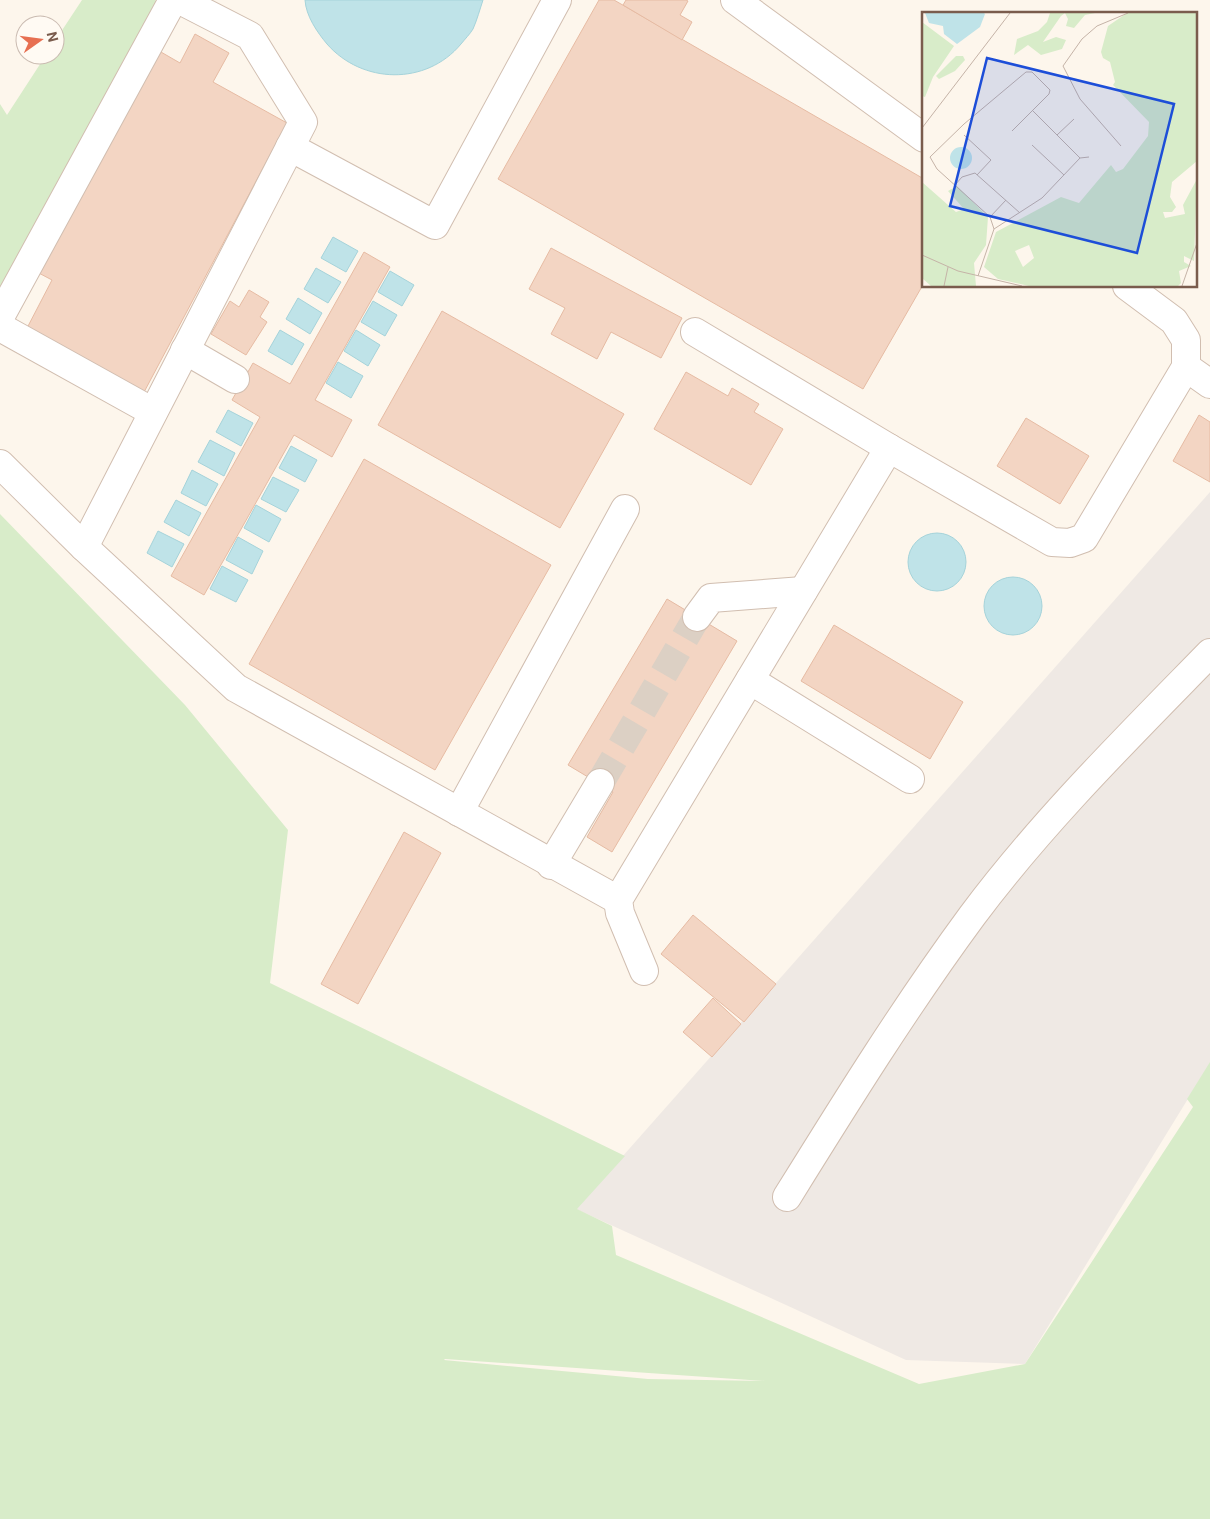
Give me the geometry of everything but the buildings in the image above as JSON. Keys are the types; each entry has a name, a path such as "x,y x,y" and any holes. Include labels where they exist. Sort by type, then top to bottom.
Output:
{"lane":[{"path":"0,317 173,0"},
{"path":"84,547 302,122 250,36 180,0"},
{"path":"290,147 435,224 557,0"},
{"path":"735,0 922,137"},
{"path":"695,332 888,448 1052,542 1070,543 1084,538 1186,367 1186,340 1174,321 1130,288"},
{"path":"0,327 153,412"},
{"path":"185,350 235,378"},
{"path":"1186,367 1210,384"},
{"path":"644,971 620,913 618,900 888,448"},
{"path":"0,464 84,547 236,688 551,865 618,900"},
{"path":"459,812 625,509"},
{"path":"697,617 711,598 803,591"},
{"path":"787,1198 884,1042 972,915 1076,790 1210,653"},
{"path":"750,680 910,779"},
{"path":"551,865 600,783"}],"shaded area":[{"path":"1210,492 1210,1063 1025,1364 906,1360 576,1209"}],"green space":[{"path":"82,0 155,0 166,12 0,299 0,104 7,115 40,65 65,65 65,26"},
{"path":"0,514 185,705 288,830 270,983 625,1156 577,1209 612,1226 616,1255 919,1384 1025,1364 1193,1107 1187,1099 1210,1062 1210,1519 0,1519","holes":["445,1359 765,1381 648,1379"]}],"water":[{"path":"305,0 483,0 473,29 447,58 430,67 412,73 394,75 376,73 358,67 341,57 327,44 316,29 307,12"},
{"path":"333,237 358,251 346,272 321,258"},
{"path":"316,268 341,282 328,303 304,289"},
{"path":"390,271 414,285 402,306 378,292"},
{"path":"298,298 322,313 310,334 286,319"},
{"path":"373,301 397,315 385,336 361,322"},
{"path":"280,330 304,344 292,365 268,351"},
{"path":"356,330 380,345 368,366 344,351"},
{"path":"338,362 363,376 351,398 326,383"},
{"path":"228,410 253,423 241,446 216,432"},
{"path":"210,440 235,453 224,476 198,462"},
{"path":"291,446 317,460 305,482 279,468"},
{"path":"192,470 218,484 206,506 181,493"},
{"path":"273,477 299,490 286,512 261,499"},
{"path":"176,500 201,513 189,536 164,522"},
{"path":"256,505 281,519 269,542 244,528"},
{"path":"158,531 184,544 172,567 147,553"},
{"path":"931,533 943,533 958,541 966,556 966,568 958,583 943,591 931,591 916,583 908,568 908,556 916,541"},
{"path":"238,537 263,551 252,574 226,560"},
{"path":"222,566 248,580 236,602 210,589"},
{"path":"1007,577 1019,577 1034,585 1042,600 1042,612 1034,627 1019,635 1007,635 992,627 984,612 984,600 992,585"}],"tunnel":[{"path":"600,783 697,617"}]}
